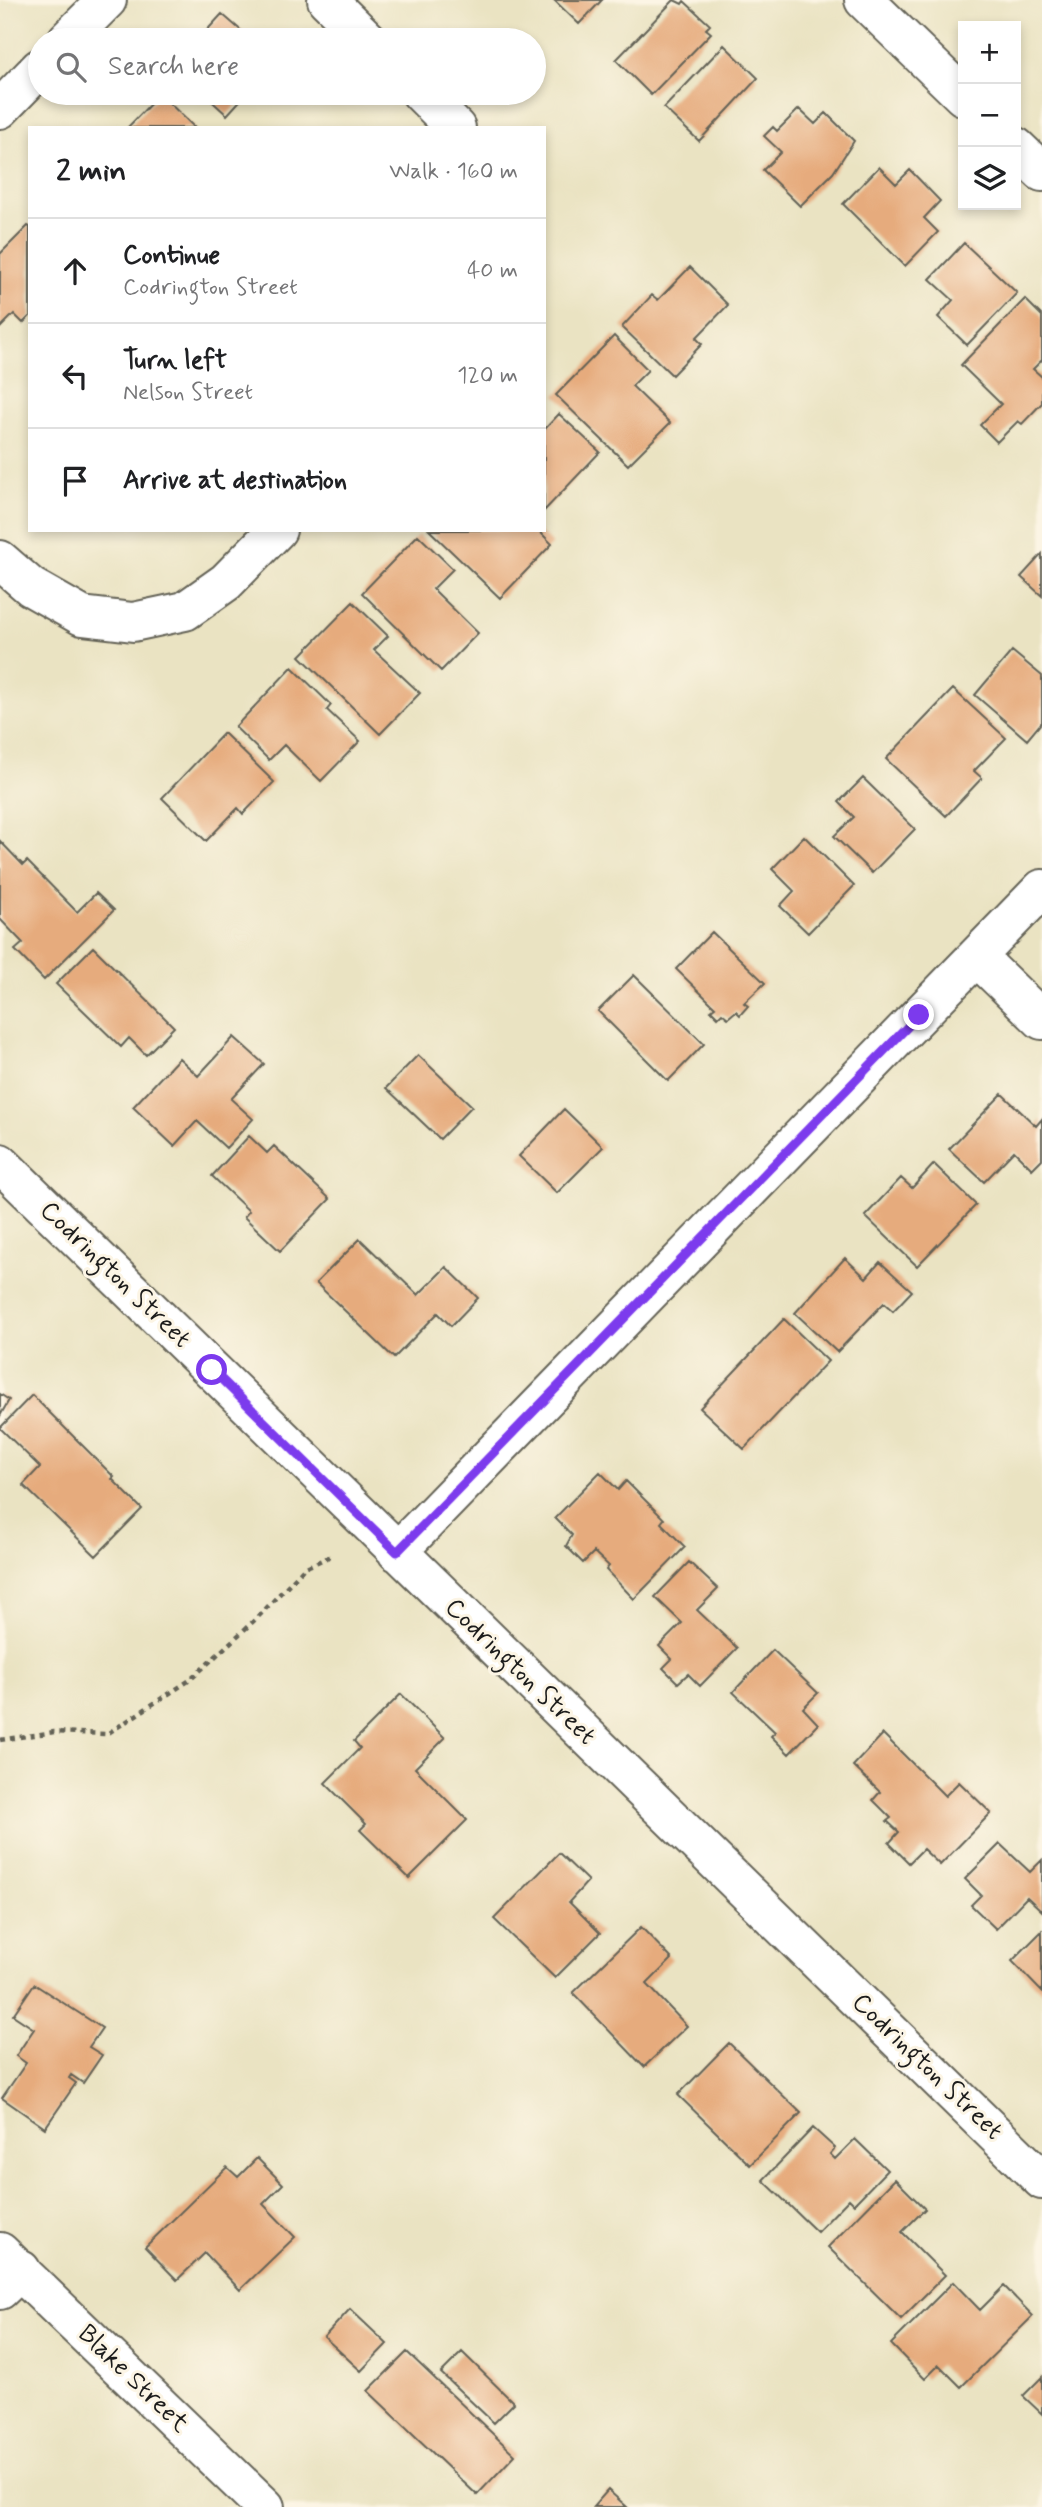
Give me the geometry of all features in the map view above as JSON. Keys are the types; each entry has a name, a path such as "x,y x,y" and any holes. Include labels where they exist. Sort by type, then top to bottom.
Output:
{"street":[{"path":"79,28 107,0"},
{"path":"327,0 356,28"},
{"path":"864,0 958,91"},
{"path":"0,109 28,80"},
{"path":"433,105 454,126"},
{"path":"1021,152 1042,172"},
{"path":"0,560 31,587 82,616 133,622 185,611 226,582 275,532"},
{"path":"397,1552 1042,889"},
{"path":"977,957 1042,1020"},
{"name":"Codrington Street","path":"0,1163 1042,2180"},
{"name":"Blake Street","path":"7,2271 265,2507"}],"path":[{"path":"0,1740 54,1732 107,1734 190,1680 258,1617 304,1569 331,1556"}],"building":[{"path":"554,0 602,0 579,24"},
{"path":"674,0 682,4 684,1 710,25 706,29 711,33 651,95 616,60"},
{"path":"222,14 238,28 209,28"},
{"path":"724,45 758,78 699,141 664,108"},
{"path":"149,105 171,105 193,126 129,126"},
{"path":"216,105 236,105 227,115"},
{"path":"799,109 815,124 826,113 854,141 833,173 800,206 763,170 781,152 764,136 773,127 777,131"},
{"path":"879,167 896,184 910,170 940,201 924,218 938,232 905,266 843,204"},
{"path":"28,226 28,318 23,323 14,314 0,328 0,254"},
{"path":"964,243 1017,293 967,345 938,317 953,300 930,279"},
{"path":"690,267 728,305 696,338 702,344 672,375 622,327 652,295 658,300"},
{"path":"1025,299 1042,316 1042,360 1033,369 1042,377 1042,403 1022,424 1018,421 997,442 980,425 1001,404 961,365"},
{"path":"614,336 648,370 632,386 670,423 628,465 556,395"},
{"path":"559,414 600,452 546,509 546,428"},
{"path":"431,532 540,532 552,544 500,598"},
{"path":"418,535 453,569 433,589 478,633 441,671 362,593"},
{"path":"1042,554 1042,596 1021,577"},
{"path":"353,602 388,636 374,650 420,693 380,734 300,656"},
{"path":"1012,651 1042,676 1042,722 1027,740 975,695"},
{"path":"292,667 331,705 327,710 360,741 321,781 284,745 269,760 235,727"},
{"path":"953,689 1006,738 974,771 982,778 946,816 886,759"},
{"path":"224,733 274,782 243,814 238,808 206,841 162,798"},
{"path":"863,778 915,829 872,873 834,836 854,817 839,802"},
{"path":"804,836 854,886 808,933 780,906 794,891 772,869"},
{"path":"0,841 23,865 27,861 77,912 96,893 114,910 44,980 15,950 23,943 0,919"},
{"path":"712,932 765,983 744,1003 748,1006 740,1015 736,1011 728,1018 722,1013 718,1017 711,1010 715,1007 676,969"},
{"path":"93,947 174,1027 146,1055 129,1038 121,1047 56,984"},
{"path":"634,975 704,1044 668,1081 598,1011"},
{"path":"234,1037 264,1064 231,1099 253,1119 226,1148 197,1121 174,1146 133,1107 179,1058 198,1076"},
{"path":"418,1055 472,1106 440,1139 386,1088"},
{"path":"1002,1094 1036,1126 1042,1119 1042,1159 1032,1169 1014,1151 984,1182 949,1149"},
{"path":"564,1109 603,1147 557,1193 519,1156"},
{"path":"249,1136 267,1153 274,1146 330,1199 280,1251 244,1217 249,1211 212,1176"},
{"path":"934,1164 976,1205 917,1266 865,1216 901,1178 912,1188"},
{"path":"360,1239 418,1295 446,1267 478,1298 451,1326 438,1313 394,1358 316,1283"},
{"path":"845,1258 866,1278 880,1262 912,1291 893,1311 884,1303 837,1352 795,1313"},
{"path":"784,1319 828,1361 744,1449 700,1408"},
{"path":"0,1394 9,1400 0,1416"},
{"path":"32,1395 142,1509 96,1556 23,1485 40,1467 0,1428"},
{"path":"600,1472 618,1490 626,1481 664,1519 661,1523 685,1547 634,1599 606,1570 609,1566 594,1552 583,1563 566,1546 572,1535 555,1518"},
{"path":"689,1562 718,1589 697,1610 737,1648 700,1686 688,1674 678,1683 663,1668 672,1659 659,1646 682,1623 655,1597"},
{"path":"773,1650 818,1693 803,1708 818,1724 789,1754 771,1736 775,1732 733,1692"},
{"path":"401,1694 445,1738 415,1768 467,1820 409,1878 360,1830 366,1824 325,1783 360,1748 354,1741"},
{"path":"883,1734 945,1796 959,1782 991,1813 940,1865 923,1849 909,1863 889,1843 899,1832 887,1821 891,1818 873,1800 880,1792 853,1766"},
{"path":"1000,1844 1030,1872 1042,1860 1042,1911 1027,1897 996,1929 971,1905 981,1895 965,1879"},
{"path":"559,1853 588,1881 569,1902 600,1933 555,1978 494,1919"},
{"path":"641,1927 672,1959 647,1984 687,2026 644,2067 573,1993"},
{"path":"1042,1931 1042,1992 1012,1961"},
{"path":"34,1984 102,2028 89,2047 102,2055 83,2083 71,2075 69,2078 76,2083 45,2128 2,2098 26,2063 16,2056 34,2029 13,2015"},
{"path":"729,2043 801,2113 750,2165 678,2095"},
{"path":"813,2128 835,2148 830,2154 835,2159 855,2139 887,2170 854,2204 849,2199 817,2232 763,2180"},
{"path":"257,2158 283,2184 263,2204 295,2237 240,2290 205,2253 177,2280 145,2247 227,2167 238,2177"},
{"path":"895,2179 925,2209 902,2232 945,2275 901,2319 828,2247"},
{"path":"953,2282 980,2310 1004,2286 1033,2316 961,2387 939,2365 925,2379 891,2344"},
{"path":"350,2309 387,2344 361,2371 324,2337"},
{"path":"407,2352 515,2455 477,2495 368,2391"},
{"path":"462,2352 514,2403 494,2423 441,2373"},
{"path":"1042,2377 1042,2414 1023,2396"},
{"path":"608,2490 627,2507 593,2507"}],"route":[{"path":"212,1370 397,1552 919,1015"}]}
